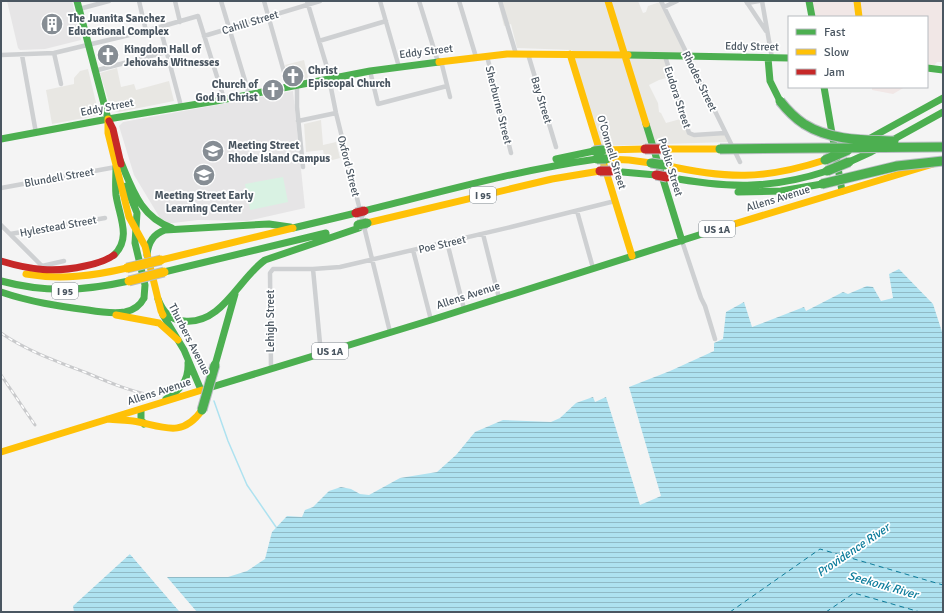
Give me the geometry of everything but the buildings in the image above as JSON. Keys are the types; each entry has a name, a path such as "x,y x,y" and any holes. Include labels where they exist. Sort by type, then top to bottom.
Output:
{"main road":[{"name":"Public Street","path":"608,1 682,241"},
{"path":"809,1 812,16"},
{"path":"857,1 860,16"},
{"name":"Thurbers Avenue","path":"78,5 94,71 108,119 113,128 118,163 137,210 138,218 135,243 145,285 144,298 140,305 132,310 122,312 103,312"},
{"name":"Eddy Street","path":"1,139 370,71 476,57 516,54 570,54 788,58"},
{"name":"O'Connell Street","path":"570,54 632,256"},
{"path":"770,58 770,81 780,101 801,123 816,132 832,137 847,139 943,146"},
{"path":"928,68 943,70"},
{"path":"824,88 842,191"},
{"name":"I 95","path":"1,267 30,275 60,278 91,276 523,172 600,155 712,174 750,176 786,171 825,160 848,150 943,98"},
{"name":"I 95","path":"1,281 29,288 59,291 89,289 129,281 582,173 611,171 656,175 698,183 733,186 764,185 794,180 827,171 849,162 871,152 941,114"},
{"path":"600,155 645,149 943,146"},
{"path":"698,183 722,190 749,193 781,191 822,184 905,164 943,161"},
{"name":"Allens Avenue","path":"1,452 943,161"},
{"path":"118,163 148,214 162,225 182,228"},
{"path":"1,260 30,269 55,271 71,269 107,260 114,255 122,246 124,234 117,199 118,163"},
{"path":"147,255 150,242 157,233 165,230 269,224 296,227"},
{"path":"158,299 162,309 173,318 186,322 198,320 215,312 223,305 243,278 257,264 268,258 363,225"},
{"name":"Thurbers Avenue","path":"136,229 143,242 147,255 162,315 186,355 201,390"},
{"path":"108,419 130,421 165,428 181,428 193,422 202,410 236,291 243,278"},
{"path":"1,292 36,303 103,312 157,322 164,326 178,340"},
{"path":"160,404 179,390 186,381 189,370 186,355"},
{"path":"141,410 141,419 144,424"}],"street":[{"path":"78,5 109,1"},
{"path":"139,1 146,31"},
{"path":"175,1 180,22"},
{"path":"221,1 249,94"},
{"path":"264,1 293,85 303,167"},
{"name":"Cahill Street","path":"204,36 308,3 320,1"},
{"path":"380,1 399,67"},
{"path":"419,1 450,98"},
{"path":"459,1 476,57"},
{"path":"500,1 516,54"},
{"name":"Rhodes Street","path":"661,1 740,162"},
{"path":"664,7 677,1"},
{"path":"768,34 747,2 760,1 768,34 770,58"},
{"name":"Oxford Street","path":"308,3 330,78 336,113 390,332"},
{"path":"1,55 54,53 146,31 198,16 224,99"},
{"path":"319,41 386,21"},
{"path":"160,27 181,106"},
{"path":"94,71 166,52"},
{"path":"54,53 61,84"},
{"name":"Bay Street","path":"528,54 556,147"},
{"path":"22,55 36,133"},
{"name":"Sherburne Street","path":"487,56 511,153"},
{"name":"Eudora Street","path":"665,56 688,131 694,135 725,133"},
{"path":"370,71 378,104 447,86"},
{"path":"298,121 336,113"},
{"name":"Blundell Street","path":"1,188 118,163"},
{"name":"Poe Street","path":"270,273 274,268 337,268 372,261 615,201"},
{"path":"576,211 593,268"},
{"name":"Hylestead Street","path":"10,234 105,218"},
{"path":"1,225 42,266 64,261"},
{"path":"483,234 499,298"},
{"name":"Public Street","path":"682,241 715,339"},
{"path":"447,242 464,309"},
{"path":"413,250 431,320"},
{"path":"313,269 321,354"},
{"name":"Lehigh Street","path":"270,273 271,369"}],"shaded area":[{"path":"7,1 72,1 81,40 45,49 20,50 18,48"},
{"path":"498,1 638,1 643,13 646,12 648,6 660,2 687,56 666,55 670,77 649,85 658,103 659,112 666,123 684,118 688,131 699,135 723,132 728,142 600,146 572,50 517,48 511,24 504,26"},
{"path":"812,1 943,1 943,62 937,62 928,73 928,16 815,16"},
{"path":"304,60 308,78 290,81 285,65"},
{"path":"117,68 121,87 134,84 136,90 169,81 174,101 119,112 114,111 111,109 100,73"},
{"path":"88,69 98,111 95,116 52,124 46,90 74,84 74,78 80,71"},
{"path":"872,88 903,88 893,94 872,90"},
{"name":"Meeting Street Rhode Island Campus","path":"293,91 305,208 247,221 198,220 163,223 134,175 119,126 123,122"},
{"path":"321,120 323,145 336,142 340,158 325,162 323,150 306,152 304,124"}],"green space":[{"path":"283,177 288,202 250,210 245,184"}],"water":[{"path":"899,269 933,304 943,335 943,612 197,612 167,577 228,577 247,571 265,559 272,532 287,516 302,517 305,510 313,507 329,491 341,487 351,489 360,494 369,495 400,478 437,472 456,455 475,432 503,420 551,422 560,418 576,403 593,397 595,402 606,397 640,505 661,496 629,387 670,371 714,351 714,343 723,339 726,312 744,302 752,327 804,307 806,311 843,292 848,294 867,286 873,287 881,301 893,298 889,274"},
{"path":"130,554 180,612 74,612 73,606"}],"pier":[{"path":"131,553 182,612 180,612 130,554"}],"waterway":[{"path":"214,401 228,441 247,485 276,527"}],"ferry route":[{"path":"730,612 820,549 943,585"},
{"path":"826,612 854,593 920,612"}],"railway":[{"path":"1,333 32,351 119,386 151,395"},
{"path":"1,375 35,425"}],"traffic: fast":[{"path":"1,139 108,119 77,1"},
{"path":"809,1 812,16"},
{"path":"628,55 788,58"},
{"path":"768,58 770,81 780,101"},
{"path":"108,119 216,101 370,71 439,62"},
{"path":"928,68 943,70"},
{"path":"824,88 842,191"},
{"path":"865,141 943,98"},
{"path":"780,101 791,114 801,122 814,130 825,134 836,137 894,141"},
{"path":"849,162 871,152 943,112"},
{"path":"646,124 682,241"},
{"path":"720,149 943,147"},
{"path":"594,151 603,150"},
{"path":"825,160 848,150"},
{"path":"556,159 594,151"},
{"path":"364,211 509,175 597,159"},
{"path":"597,159 606,159"},
{"path":"120,160 138,200 152,217 172,228"},
{"path":"822,184 897,166 943,161"},
{"path":"827,171 849,162"},
{"path":"651,163 664,165"},
{"path":"114,255 119,248 123,234 123,226 116,195 116,167"},
{"path":"611,171 656,175"},
{"path":"667,177 688,181 728,185 747,185 786,182 827,171"},
{"path":"738,192 781,191 822,184"},
{"path":"126,186 137,213 135,243 145,285 144,298"},
{"path":"293,228 356,213"},
{"path":"358,225 367,223"},
{"path":"147,255 154,237 165,230 269,224 290,227"},
{"path":"158,299 162,308 175,319 184,321 197,320 209,316 229,299 265,260 359,228"},
{"path":"202,390 431,320 721,228"},
{"path":"164,272 326,233"},
{"path":"1,281 49,289 81,289 129,281"},
{"path":"1,292 44,303 111,313 120,313 131,310 139,305 144,298"},
{"path":"215,365 235,294"},
{"path":"163,315 184,350 201,390"},
{"path":"166,399 183,384 187,375 188,363"},
{"path":"202,410 215,365"},
{"path":"141,410 141,419 144,424"}],"traffic: slow":[{"path":"608,1 646,124"},
{"path":"857,1 859,16"},
{"path":"439,62 507,54 628,55"},
{"path":"570,54 632,256"},
{"path":"108,119 108,133 129,217 145,246 163,315"},
{"path":"603,150 645,149"},
{"path":"665,149 720,149"},
{"path":"606,159 651,163"},
{"path":"664,165 707,173 745,175 783,171 825,160"},
{"path":"721,228 933,164"},
{"path":"367,223 552,179 600,171"},
{"path":"161,260 293,228"},
{"path":"127,268 161,260"},
{"path":"26,274 64,277 102,273 127,268"},
{"path":"129,281 164,272"},
{"path":"116,315 159,323 178,340"},
{"path":"1,452 202,390"},
{"path":"108,419 179,428 187,425 202,410"}],"traffic: jam":[{"path":"109,121 113,129 121,164"},
{"path":"645,149 665,149"},
{"path":"600,171 611,171"},
{"path":"656,175 667,177"},
{"path":"356,213 364,211"},
{"path":"1,261 22,267 53,270 89,265 108,259 114,255"}],"place":[{"name":"The Juanita Sanchez Educational Complex","path":"52,24"},
{"name":"Kingdom Hall of Jehovahs Witnesses","path":"108,55"},
{"name":"Christ Episcopal Church","path":"293,76"},
{"name":"Church of God in Christ","path":"273,90"},
{"name":"Meeting Street Rhode Island Campus","path":"213,151"},
{"name":"Meeting Street Early Learning Center","path":"204,175"}],"water label":[{"name":"Providence River","path":"853,550"},
{"name":"Seekonk River","path":"883,585"}]}
